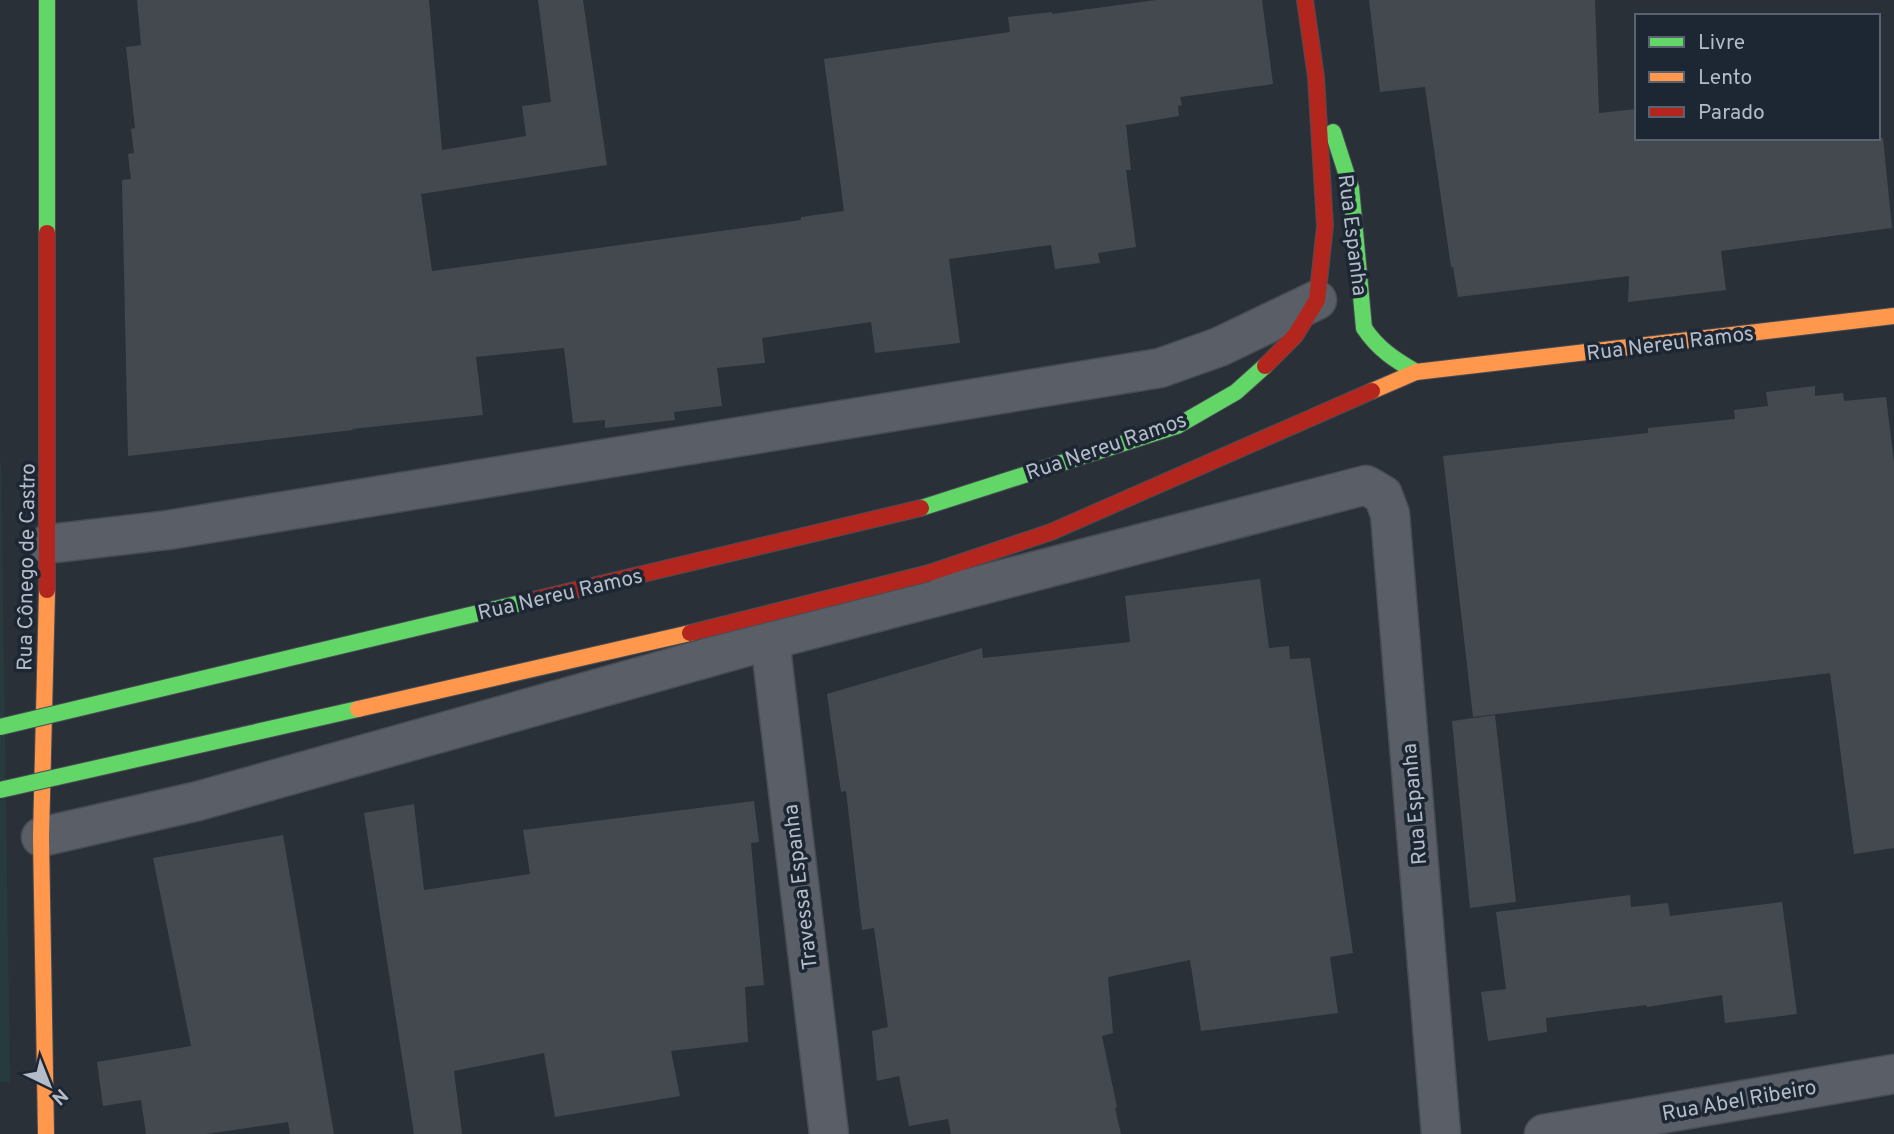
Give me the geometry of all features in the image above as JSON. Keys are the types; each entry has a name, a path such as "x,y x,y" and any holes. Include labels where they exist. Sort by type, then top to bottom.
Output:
{"street":[{"name":"Rua Cônego de Castro","path":"46,1134 41,837 48,544 47,0"},
{"name":"Rua Espanha","path":"1305,0 1316,77 1325,226 1317,300"},
{"name":"Rua Espanha","path":"1316,77 1351,188 1364,328 1375,345 1386,355 1416,372"},
{"path":"48,544 168,530 1160,368 1219,347 1317,300"},
{"name":"Rua Nereu Ramos","path":"0,727 921,508 1177,426 1236,392 1257,375 1295,335 1317,300"},
{"name":"Rua Nereu Ramos","path":"0,790 649,643 929,573 1051,532 1416,372 1894,316"},
{"name":"Rua Espanha","path":"770,640 1366,485 1383,495 1390,514 1441,1134"},
{"path":"41,837 198,801 770,640"},
{"name":"Travessa Espanha","path":"770,640 830,1134"},
{"name":"Rua Abel Ribeiro","path":"1544,1134 1894,1074"}],"green space":[{"path":"1,463 10,1083 0,1082"}],"building":[{"path":"137,0 429,0 442,150 526,136 522,106 551,102 538,0 583,0 607,165 421,194 432,271 801,220 801,217 844,211 824,59 1010,32 1008,17 1156,0 1262,0 1273,84 1180,97 1182,105 1178,106 1179,116 1126,125 1131,170 1126,170 1136,247 1098,253 1100,263 1055,269 1051,245 949,259 960,343 875,353 871,322 762,338 765,363 717,368 722,406 674,412 675,420 605,428 605,420 573,423 564,348 476,357 483,415 128,456 122,180 131,179 128,154 134,153 131,129 135,128 126,47 141,45"},
{"path":"1369,0 1595,0 1599,113 1635,109 1635,140 1883,138 1892,228 1721,251 1726,290 1628,302 1629,276 1458,297 1451,267 1425,87 1380,92"},
{"path":"1815,386 1815,396 1843,393 1844,401 1886,397 1894,462 1894,848 1854,854 1830,673 1473,717 1443,456 1648,433 1648,428 1735,419 1734,410 1768,406 1766,392"},
{"path":"1260,579 1269,648 1289,646 1290,659 1310,658 1353,953 1330,957 1338,1013 1201,1031 1190,960 1108,977 1113,1033 1102,1036 1121,1134 951,1134 948,1119 909,1126 899,1076 877,1081 872,1031 888,1027 874,928 862,930 846,791 841,792 827,694 982,648 983,658 1130,642 1125,596"},
{"path":"1495,715 1516,902 1470,908 1452,721"},
{"path":"754,801 759,842 751,843 764,985 745,987 748,1042 671,1051 680,1096 555,1117 544,1053 454,1071 462,1134 414,1134 364,813 414,804 424,890 530,874 523,830"},
{"path":"283,835 334,1134 290,1134 288,1122 206,1134 146,1134 141,1100 103,1106 97,1062 191,1046 153,858"},
{"path":"1630,895 1631,907 1668,903 1670,916 1782,902 1797,1014 1725,1023 1722,995 1647,1007 1546,1018 1547,1032 1488,1041 1481,992 1506,989 1496,912"}],"traffic: fast":[{"path":"47,0 47,233"},
{"path":"1333,132 1351,188 1364,328 1387,353 1416,372"},
{"path":"921,508 1177,426 1236,392 1265,366"},
{"path":"0,727 533,600"},
{"path":"0,790 358,709"}],"traffic: slow":[{"path":"1372,391 1416,372 1894,316"},
{"path":"46,1134 41,837 47,590"},
{"path":"358,709 690,633"}],"traffic: jam":[{"path":"1265,366 1295,336 1317,300 1325,226 1316,77 1305,0"},
{"path":"47,233 47,590"},
{"path":"929,573 1051,532 1372,391"},
{"path":"533,600 921,508"},
{"path":"690,633 929,573"}]}
